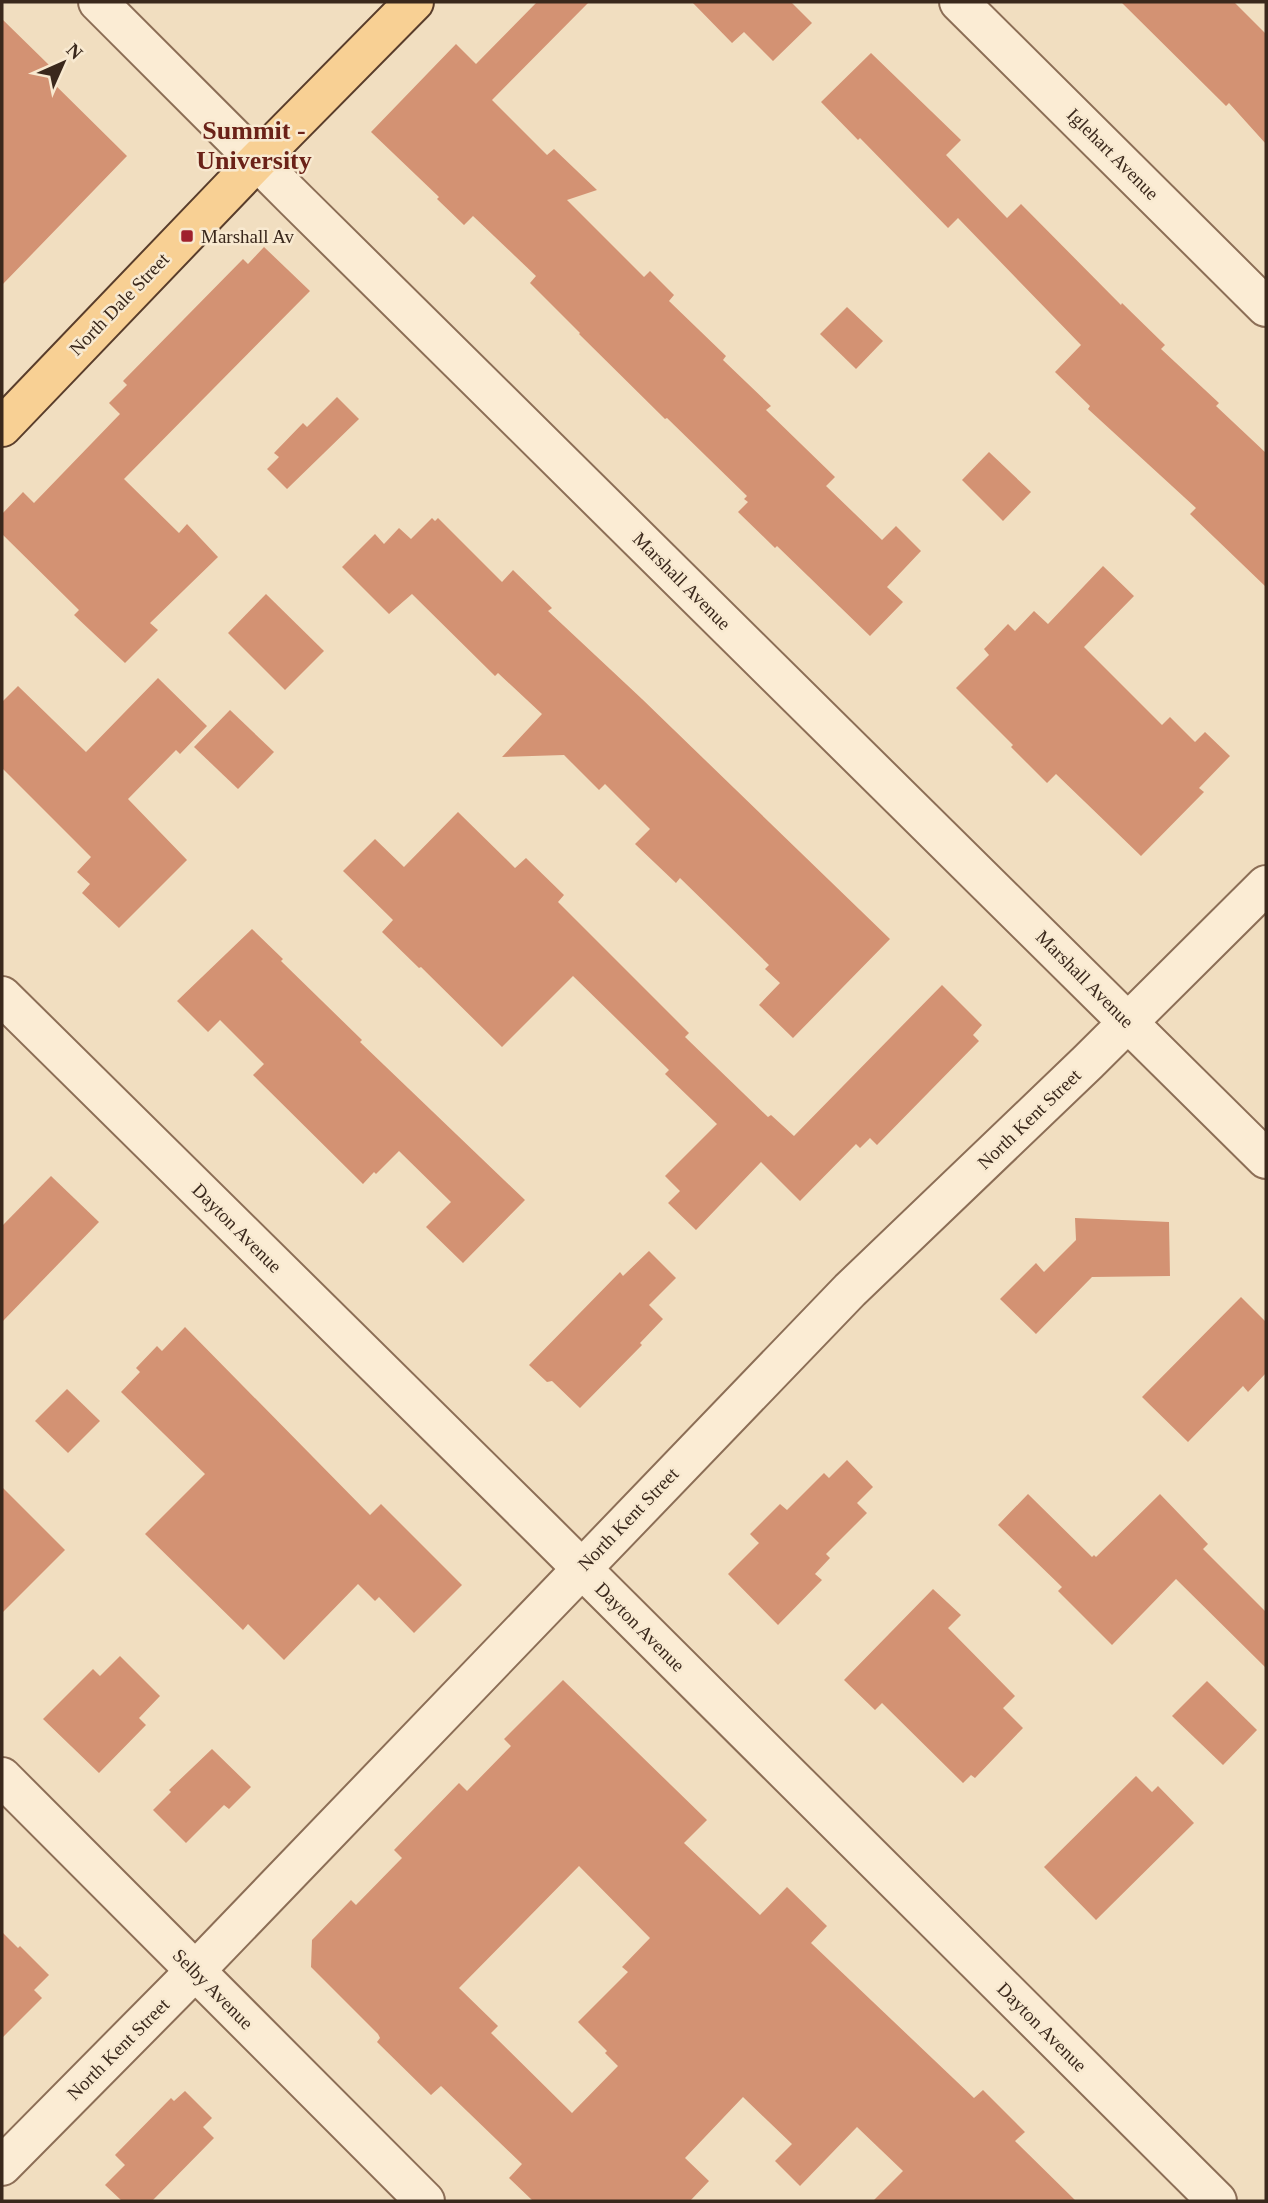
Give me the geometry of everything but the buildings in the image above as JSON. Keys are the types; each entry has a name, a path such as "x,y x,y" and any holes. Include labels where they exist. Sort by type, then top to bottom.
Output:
{"main road":[{"name":"North Dale Street","path":"2,427 414,2"}],"street":[{"name":"Marshall Avenue","path":"98,2 1266,1159"},
{"name":"Iglehart Avenue","path":"959,2 1266,306"},
{"name":"North Kent Street","path":"2,2166 195,1970 850,1290 1266,885"},
{"name":"Dayton Avenue","path":"2,996 1217,2201"},
{"name":"Selby Avenue","path":"2,1777 425,2201"}],"place":[{"name":"Marshall Av","path":"187,236"}],"district":[{"name":"Summit - University","path":"254,145"}]}
